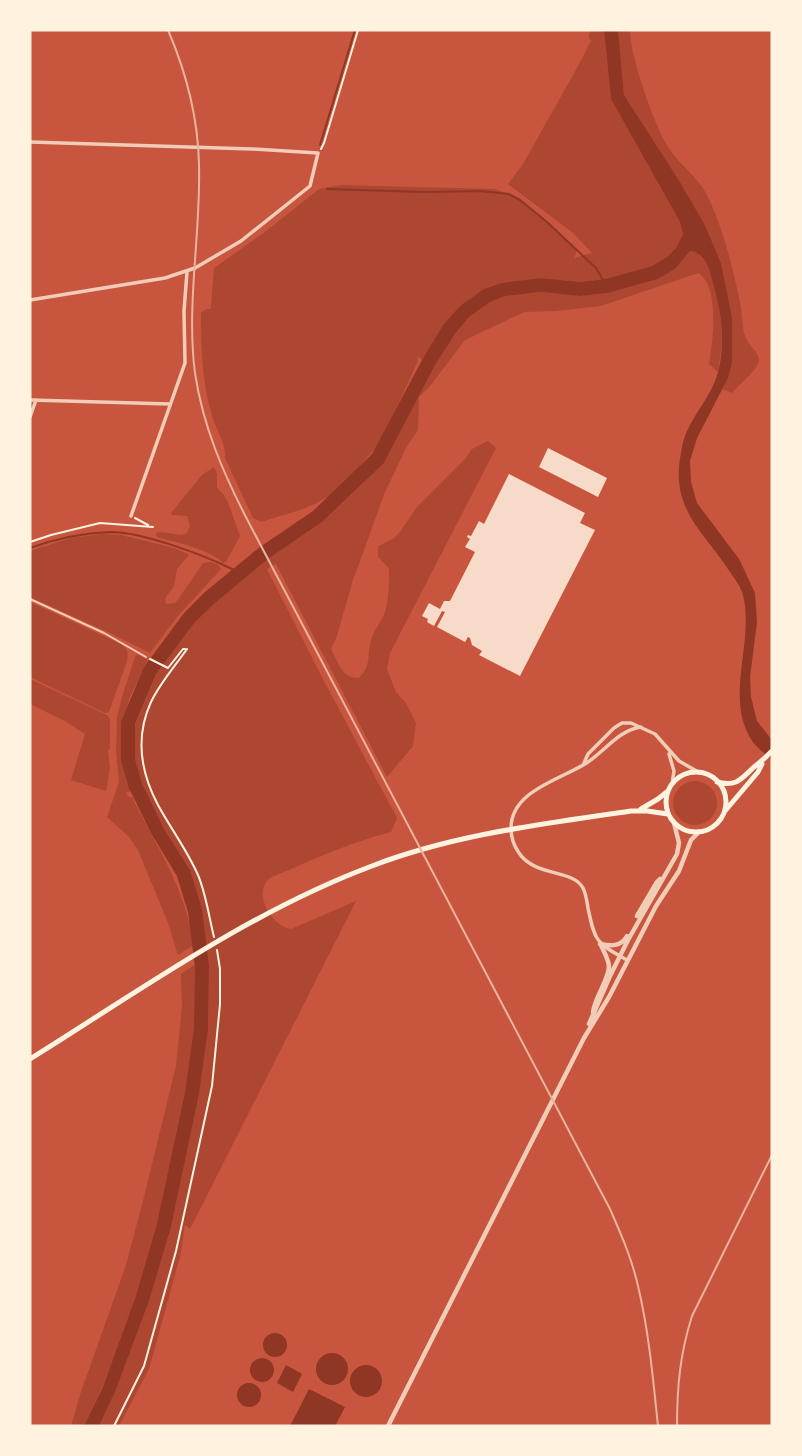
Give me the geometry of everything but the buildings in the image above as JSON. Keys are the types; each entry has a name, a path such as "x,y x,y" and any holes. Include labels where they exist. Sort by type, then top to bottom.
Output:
{"main road":[{"path":"717,782 735,783 745,778 772,751"},
{"path":"670,787 666,801 668,814 683,830 699,832 714,826 720,820 724,811 758,772 763,761"},
{"path":"631,811 649,805 684,775 700,773 717,782 725,796 724,811"},
{"path":"30,1059 218,941 285,903 338,879 403,855 494,833 631,811 668,814"}],"street":[{"path":"30,142 318,153 310,186 241,240 195,268 165,278 30,300"},
{"path":"131,516 185,363 183,341 187,271"},
{"path":"30,400 170,404"},
{"path":"30,418 36,401"},
{"path":"584,765 588,754 614,728 622,723 635,723 655,734 684,765 700,773"},
{"path":"591,1020 594,1005 609,970 608,960 593,932 582,885 570,877 531,865 517,851 512,835 512,821 527,796 584,765 627,731 641,727"},
{"path":"667,749 674,776 670,787"},
{"path":"584,1038 620,956 674,859 678,849 678,837 674,823"},
{"path":"388,1426 584,1038 609,997 656,906 679,870 691,840 699,832"},
{"path":"600,944 615,946 624,941 657,882 664,875"},
{"path":"600,944 627,960"}],"lane":[{"path":"30,599 104,633 146,657"}],"path":[{"path":"318,153 324,143 358,30"},
{"path":"30,542 100,523 153,527 131,516"},
{"path":"114,1426 144,1366 176,1251 212,1086 220,1004 218,953 199,877 159,806 144,771 143,738 151,703 187,649 183,649 169,668 146,657"}],"shaded area":[{"path":"590,30 604,30 611,99 680,222 683,234 676,248 652,266 605,279 580,282 541,278 460,306 443,325 422,360 418,356 395,411 376,447 335,492 303,509 261,522 253,518 225,458 206,391 201,313 211,307 214,268 319,189 340,185 495,189 518,199 549,223 577,250 574,258 592,253 573,233 508,184 523,164 592,42 589,38"},
{"path":"604,30 618,30 624,95 705,225 721,263 732,317 732,363 728,378 697,438 690,461 691,482 697,503 739,559 755,593 757,622 750,677 751,697 757,721 772,740 772,760 753,742 744,725 740,708 746,613 742,592 693,520 681,493 679,477 683,441 715,381 722,350 718,305 704,258 690,251 675,269 658,279 608,293 580,296 541,292 505,296 490,302 469,317 455,334 434,367 384,463 322,522 268,559 195,622 156,674 135,724 135,759 142,783 163,827 190,870 202,909 209,966 208,1030 199,1094 171,1227 149,1301 115,1392 99,1426 84,1426 103,1387 136,1296 157,1224 185,1092 194,1029 195,967 188,912 177,876 151,833 129,788 121,761 121,722 144,667 184,613 260,547 313,511 372,454 422,360 443,325 460,306 484,289 502,283 541,278 580,282 605,279 652,266 676,248 683,234 680,222 611,99"},
{"path":"618,30 630,30 644,92 657,126 670,150 703,189 723,236 738,293 744,333 759,360 752,373 732,393 722,389 728,378 732,317 721,263 705,225 624,95"},
{"path":"690,251 701,254 706,260 714,283 722,336 718,372 709,364 713,329 710,289 698,273 601,306 524,312 465,340 419,397 418,430 406,448 385,492 331,649 341,669 348,676 359,678 366,668 370,643 386,607 389,568 378,557 378,546 393,539 400,532 417,507 472,449 488,441 496,448 390,653 387,669 396,692 406,703 416,723 413,746 387,777 276,564 267,569 397,818 391,832 314,859 271,878 264,886 263,898 269,913 280,924 291,929 356,901 190,1229 185,1225 180,1257 149,1369 119,1426 99,1426 115,1392 149,1301 171,1227 199,1094 208,1030 209,966 190,870 163,827 142,783 135,759 135,725 156,674 195,622 215,603 268,559 322,522 384,463 434,367 469,317 490,302 505,296 542,292 580,296 608,293 658,279 675,269"},
{"path":"214,467 217,473 217,488 229,505 240,536 223,563 202,550 156,536 159,532 182,535 187,533 190,526 187,516 171,513 202,475"},
{"path":"102,534 121,535 188,554 177,569 174,586 165,598 166,604 175,603 203,563 214,563 221,569 177,617 150,653 30,597 30,551 71,538"},
{"path":"30,602 117,642 126,649 127,661 109,712 105,713 30,677"},
{"path":"136,654 148,660 129,699 123,725 131,791 126,793 132,797 160,851 184,906 193,945 178,955 138,850 129,837 107,817 119,782 117,718"},
{"path":"30,679 107,715 110,719 110,768 106,791 71,780 85,734 30,704"},
{"path":"695,781 704,782 711,787 716,794 716,812 711,819 704,824 695,825 686,824 679,819 674,812 673,803 674,794 679,787 686,782"},
{"path":"196,964 196,1021 189,1071 160,1215 140,1286 109,1373 84,1426 71,1426 126,1265 176,1066 182,1006 181,974"},
{"path":"275,1333 283,1337 287,1345 283,1353 275,1357 267,1353 263,1345 267,1337"},
{"path":"332,1353 343,1358 348,1369 343,1380 332,1385 321,1380 316,1369 321,1358"},
{"path":"262,1358 270,1362 274,1370 270,1378 262,1382 254,1378 250,1370 254,1362"},
{"path":"286,1365 302,1374 293,1392 277,1383"},
{"path":"366,1365 377,1370 382,1381 377,1392 366,1397 355,1392 350,1381 355,1370"},
{"path":"249,1383 257,1387 261,1395 257,1403 249,1407 241,1403 237,1395 241,1387"},
{"path":"309,1389 345,1407 335,1426 290,1426"}],"waterway":[{"path":"320,145 355,30"},
{"path":"327,189 480,191 509,194 548,223 596,268 603,280"},
{"path":"30,548 79,535 124,533 173,545 234,570"}],"railway":[{"path":"168,30 190,96 198,147 193,347 195,373 209,432 249,523 610,1209 629,1256 642,1303 658,1426"},
{"path":"677,1426 680,1371 692,1316 772,1155"}]}
